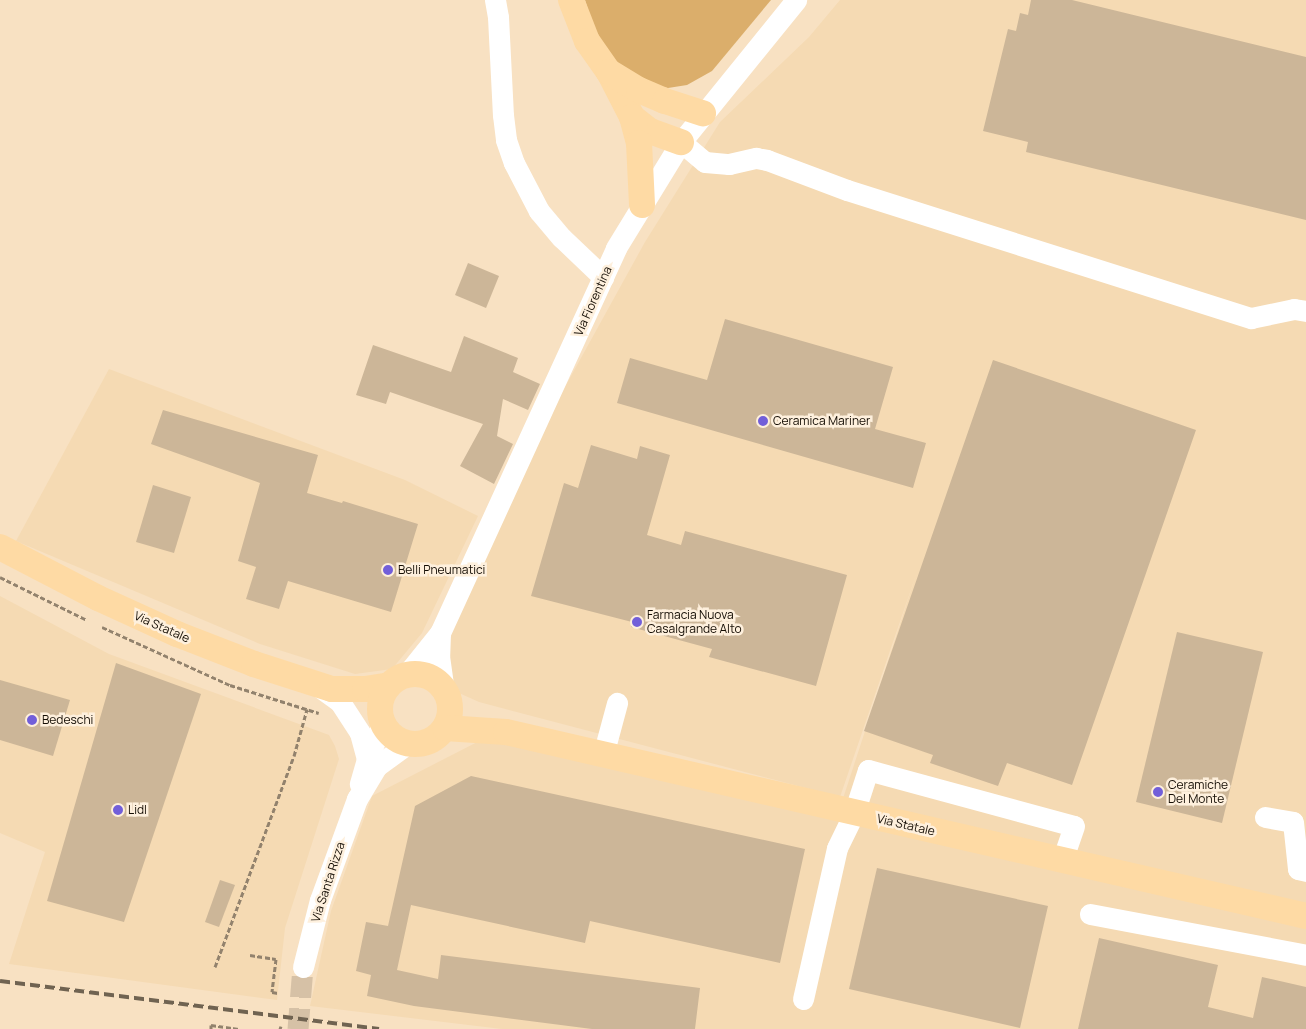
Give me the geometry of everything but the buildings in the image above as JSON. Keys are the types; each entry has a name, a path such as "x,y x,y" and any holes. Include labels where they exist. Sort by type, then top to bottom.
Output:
{"main road":[{"path":"571,0 587,42 609,72 632,117 639,143 642,205"},
{"path":"609,72 639,90 665,101 703,113"},
{"path":"632,117 650,130 681,142"},
{"name":"Via Statale","path":"0,547 98,598 177,634 254,664 323,686 382,721 396,739 409,744"},
{"name":"Via Statale","path":"323,686 365,689 398,679 427,675 446,693 506,732"},
{"path":"382,721 381,701 398,679"},
{"path":"409,744 430,741 445,728 451,711 446,693"},
{"name":"Via Statale","path":"445,728 506,732 854,814 1306,916"}],"street":[{"path":"495,0 498,17 503,115 506,140 514,164 539,211 562,238 603,277"},
{"name":"Via Fiorentina","path":"398,679 440,633 616,248 681,142 796,0"},
{"path":"681,142 705,162 729,164 756,158 767,160 848,190 1251,318 1294,309 1306,311"},
{"name":"Via Fiorentina","path":"440,633 439,656 446,693"},
{"name":"Via Santa Rizza","path":"323,686 348,712 363,741 367,760"},
{"path":"604,755 617,702"},
{"name":"Via Santa Rizza","path":"303,967 320,900 357,799 367,760 382,721"},
{"name":"Via Santa Rizza","path":"357,799 377,766 409,744"},
{"path":"803,999 837,848 854,814 868,770 1074,826 1062,860"},
{"path":"1265,817 1292,822 1298,869 1306,871"},
{"path":"1090,914 1306,955"}],"path":[{"path":"0,577 89,621"},
{"path":"98,625 230,684 326,716"},
{"path":"215,967 294,756 307,709"},
{"path":"250,955 276,959 272,992 278,993"},
{"path":"211,1029 211,1025 240,1029"}],"shaded area":[{"path":"585,0 771,0 712,71 687,85 668,88 645,83 621,68 596,35"},
{"path":"840,0 1306,0 1306,1029 502,1029 310,1006 331,911 372,796 487,737 836,820 917,572 840,797 479,702 459,693 444,668 445,632 560,396 645,242 720,122 809,37"},
{"path":"109,369 405,480 478,516 422,633 392,669 355,674 260,644 16,541"},
{"path":"0,596 109,654 329,735 339,759 285,928 277,1000 9,964 45,852 0,833"}],"tunnel":[{"path":"298,1029 303,967"}],"railway":[{"path":"0,981 379,1029"}],"place":[{"name":"Ceramica Mariner","path":"763,421"},
{"name":"Belli Pneumatici","path":"388,570"},
{"name":"Farmacia Nuova Casalgrande Alto","path":"637,622"},
{"name":"Bedeschi","path":"32,720"},
{"name":"Ceramiche Del Monte","path":"1158,792"},
{"name":"Lidl","path":"118,810"}]}
